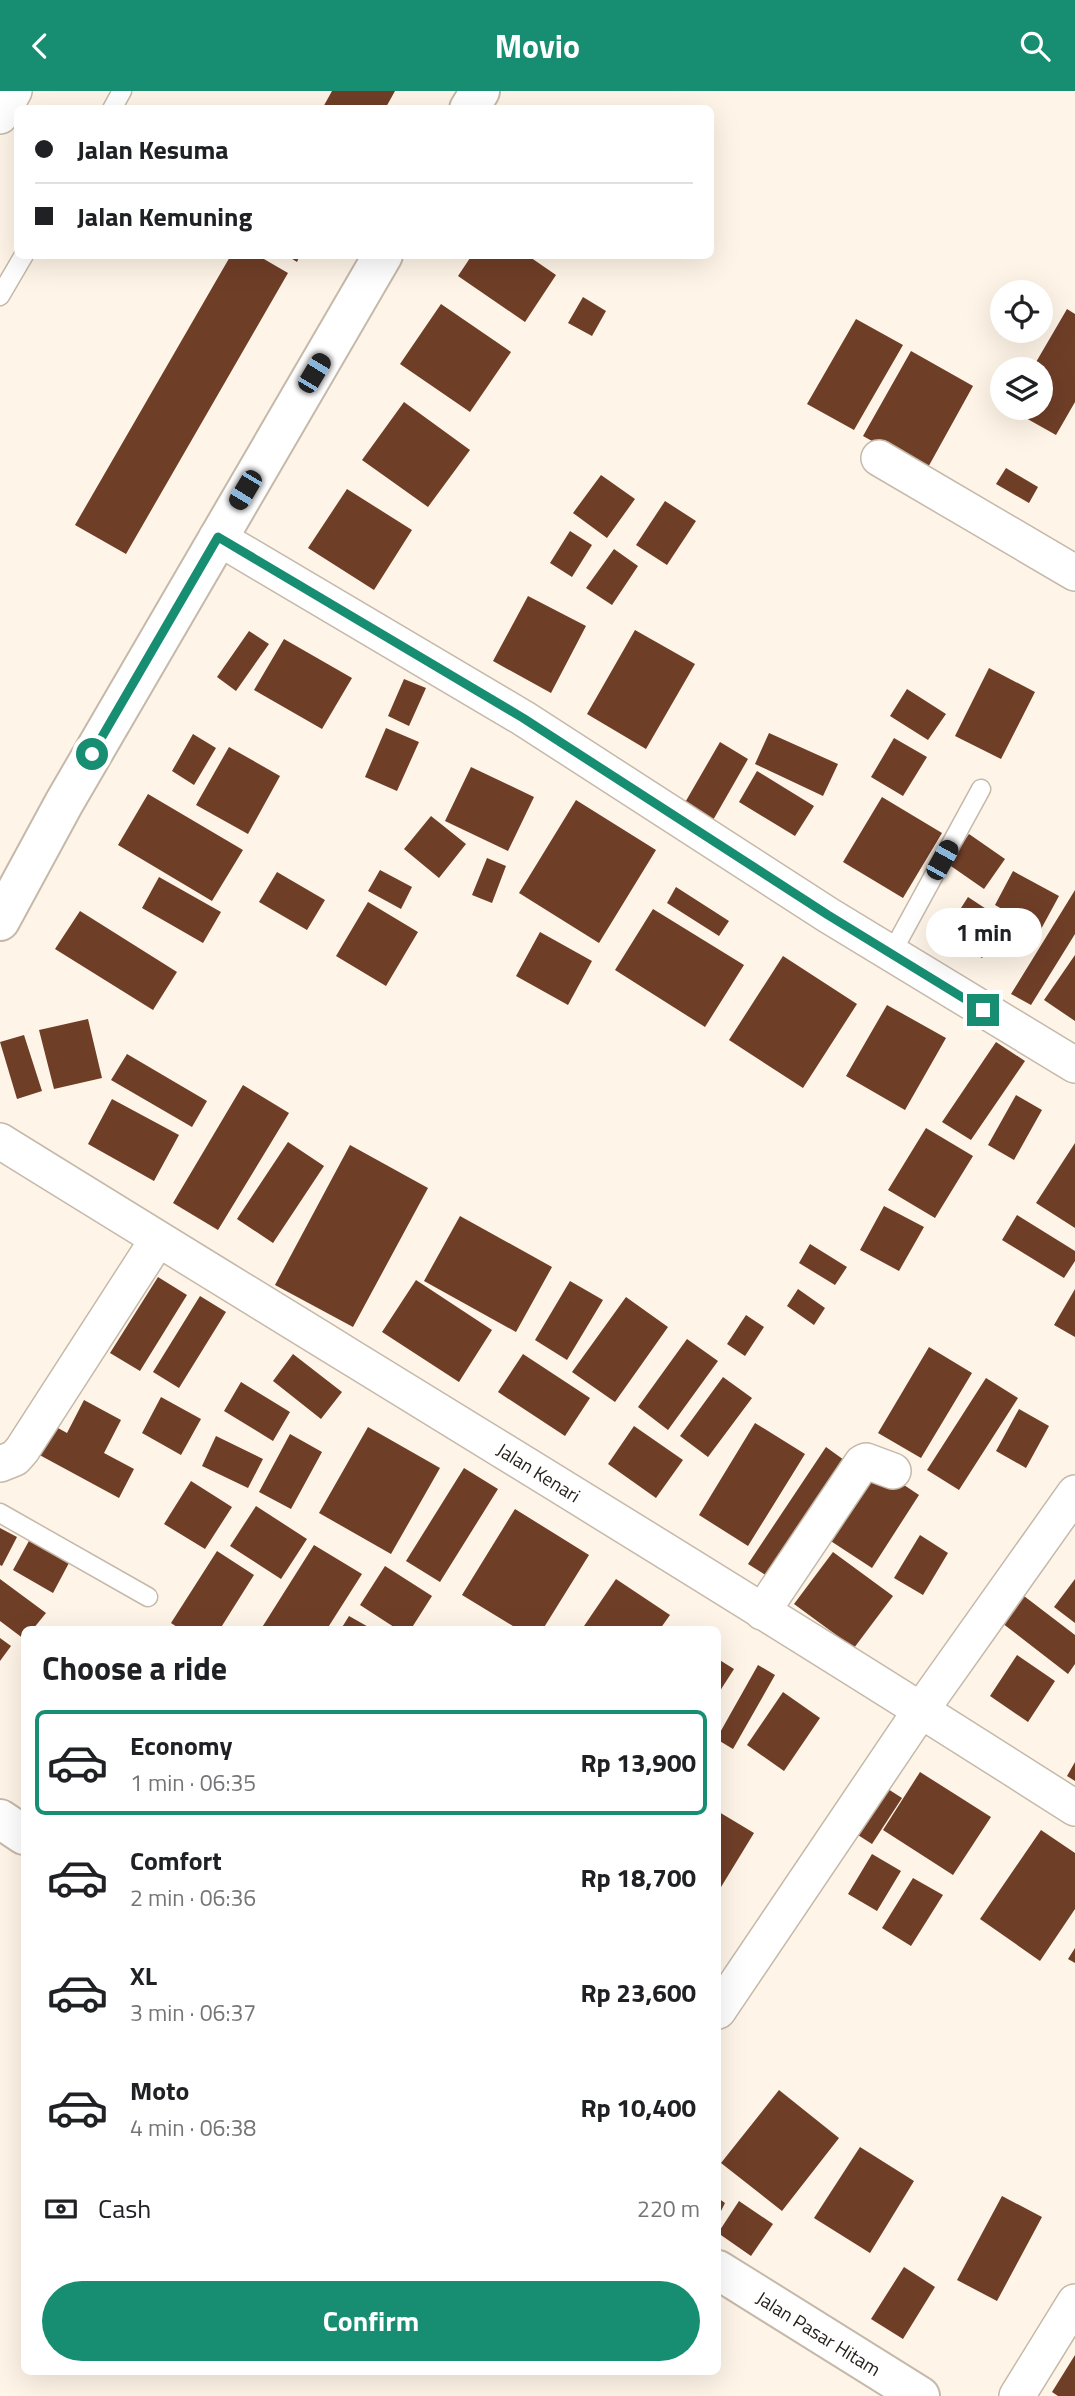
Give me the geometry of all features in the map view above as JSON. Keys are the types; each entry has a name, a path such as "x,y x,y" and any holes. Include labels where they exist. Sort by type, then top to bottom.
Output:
{"street":[{"path":"0,921 64,803 381,259"},
{"path":"879,458 1075,573"},
{"path":"218,537 523,718 891,954 1075,1065"},
{"name":"Jalan Kenari","path":"0,1141 479,1434 1075,1808"},
{"path":"0,1464 15,1458 22,1450 158,1238"},
{"path":"762,1612 862,1463 866,1461 893,1471"},
{"path":"721,2006 910,1703 1075,1493"},
{"path":"0,1819 21,1833"},
{"name":"Jalan Pasar Hitam","path":"721,2272 920,2396"},
{"path":"1017,2396 1075,2302"}],"lane":[{"path":"0,296 22,259"},
{"path":"891,954 981,789"},
{"path":"0,1513 148,1597"}],"building":[{"path":"332,91 395,91 387,105 324,105"},
{"path":"229,259 264,259 288,273 126,554 75,525"},
{"path":"469,259 533,259 556,275 525,322 458,276"},
{"path":"583,297 606,311 592,336 568,323"},
{"path":"441,304 511,352 470,412 400,364"},
{"path":"1067,309 1075,314 1075,402 1056,435 1029,420 1053,420 1053,357 1039,357 1047,343 1053,343 1053,333"},
{"path":"856,319 903,345 854,430 807,404"},
{"path":"911,351 973,386 926,471 863,436"},
{"path":"404,402 470,450 428,507 362,460"},
{"path":"1006,468 1038,487 1029,503 996,484"},
{"path":"601,475 635,499 607,538 573,513"},
{"path":"347,489 412,530 374,590 308,548"},
{"path":"665,501 696,521 667,565 636,545"},
{"path":"570,531 592,545 572,577 550,563"},
{"path":"614,549 638,566 612,605 586,588"},
{"path":"528,596 586,626 551,693 493,661"},
{"path":"635,630 695,664 646,749 587,714"},
{"path":"249,631 269,644 236,691 217,677"},
{"path":"284,639 352,678 322,729 254,690"},
{"path":"989,668 1035,692 1001,759 955,736"},
{"path":"404,679 426,688 409,726 388,716"},
{"path":"907,689 946,714 928,740 890,716"},
{"path":"386,728 419,742 397,791 365,777"},
{"path":"769,733 838,764 823,796 755,764"},
{"path":"193,734 216,748 194,785 172,771"},
{"path":"894,738 927,757 903,796 871,777"},
{"path":"720,742 748,759 712,822 683,806"},
{"path":"229,747 280,776 248,834 196,805"},
{"path":"471,767 534,797 508,851 445,821"},
{"path":"757,771 814,806 795,836 739,802"},
{"path":"148,794 243,850 212,901 118,845"},
{"path":"882,797 942,833 903,898 843,862"},
{"path":"576,800 656,850 599,943 519,893"},
{"path":"431,816 466,844 439,878 404,849"},
{"path":"969,834 1005,859 984,889 948,864"},
{"path":"487,858 506,866 492,903 472,895"},
{"path":"380,870 412,887 401,909 368,891"},
{"path":"1013,871 1059,896 1040,931 995,905"},
{"path":"277,872 325,900 307,930 259,902"},
{"path":"159,877 221,912 203,943 142,908"},
{"path":"676,887 729,921 719,936 667,903"},
{"path":"1075,890 1075,934 1031,1005 1011,994"},
{"path":"968,897 1006,922 982,958 945,933"},
{"path":"368,902 418,932 386,986 336,956"},
{"path":"653,909 744,965 705,1027 615,970"},
{"path":"80,911 177,972 153,1010 55,949"},
{"path":"540,932 592,961 568,1005 516,976"},
{"path":"1075,955 1075,1021 1044,1000"},
{"path":"783,956 857,1004 803,1088 729,1040"},
{"path":"887,1005 946,1038 905,1110 846,1076"},
{"path":"88,1019 102,1078 54,1089 39,1030"},
{"path":"24,1035 42,1091 17,1099 0,1042"},
{"path":"996,1042 1025,1061 971,1140 942,1122"},
{"path":"127,1054 207,1101 192,1127 111,1080"},
{"path":"243,1085 289,1113 218,1230 173,1203"},
{"path":"1016,1095 1042,1110 1014,1160 988,1145"},
{"path":"112,1099 179,1135 154,1181 88,1144"},
{"path":"926,1128 973,1156 935,1218 888,1190"},
{"path":"288,1142 324,1166 273,1243 237,1219"},
{"path":"1075,1143 1075,1228 1036,1203"},
{"path":"350,1145 428,1188 353,1327 275,1285"},
{"path":"884,1206 924,1227 899,1271 860,1250"},
{"path":"1017,1215 1075,1251 1075,1261 1064,1278 1002,1240"},
{"path":"460,1216 552,1267 516,1332 424,1281"},
{"path":"810,1244 847,1267 835,1285 799,1263"},
{"path":"158,1277 187,1295 140,1371 110,1353"},
{"path":"416,1280 492,1330 459,1382 382,1332"},
{"path":"570,1281 603,1300 567,1360 535,1340"},
{"path":"798,1289 825,1308 814,1325 787,1306"},
{"path":"1075,1289 1075,1337 1054,1325"},
{"path":"200,1296 226,1312 179,1388 153,1372"},
{"path":"626,1297 668,1327 615,1402 572,1372"},
{"path":"746,1315 764,1327 745,1356 727,1344"},
{"path":"687,1339 718,1361 668,1430 638,1407"},
{"path":"929,1347 972,1373 921,1458 878,1433"},
{"path":"293,1354 342,1392 321,1419 273,1381"},
{"path":"523,1354 590,1398 565,1436 498,1392"},
{"path":"723,1377 752,1398 708,1457 680,1436"},
{"path":"986,1378 1018,1398 959,1490 927,1470"},
{"path":"241,1382 290,1412 273,1441 224,1411"},
{"path":"161,1397 201,1419 181,1455 142,1433"},
{"path":"84,1400 121,1420 104,1453 134,1469 119,1498 34,1452 49,1423 67,1433"},
{"path":"1019,1409 1049,1426 1026,1468 996,1451"},
{"path":"755,1423 805,1454 748,1546 699,1515"},
{"path":"634,1426 683,1460 656,1498 608,1464"},
{"path":"368,1427 440,1468 391,1554 319,1513"},
{"path":"290,1434 322,1452 291,1509 259,1492"},
{"path":"216,1436 263,1459 248,1488 202,1466"},
{"path":"826,1447 844,1460 767,1576 748,1564"},
{"path":"868,1461 919,1495 872,1568 820,1534"},
{"path":"464,1468 498,1489 440,1582 406,1561"},
{"path":"191,1481 232,1507 205,1549 164,1524"},
{"path":"256,1506 307,1539 281,1579 230,1546"},
{"path":"515,1509 589,1555 545,1626 513,1626 462,1595"},
{"path":"0,1528 17,1537 2,1566 0,1565"},
{"path":"920,1535 948,1553 923,1595 894,1578"},
{"path":"30,1539 70,1561 53,1593 13,1570"},
{"path":"314,1545 362,1574 329,1626 263,1626"},
{"path":"217,1551 254,1575 222,1626 176,1626 171,1623"},
{"path":"833,1552 893,1596 854,1648 794,1604"},
{"path":"385,1566 432,1596 413,1626 392,1626 360,1605"},
{"path":"0,1579 46,1613 35,1626 21,1626 21,1637 0,1621"},
{"path":"616,1579 670,1615 662,1626 584,1626"},
{"path":"1075,1579 1075,1623 1054,1607"},
{"path":"1024,1596 1075,1635 1075,1664 1068,1674 1002,1623"},
{"path":"349,1616 367,1626 343,1626"},
{"path":"0,1638 11,1646 0,1661"},
{"path":"1017,1655 1055,1681 1028,1722 990,1696"},
{"path":"721,1661 734,1669 721,1689"},
{"path":"758,1665 775,1675 733,1749 721,1742 721,1731"},
{"path":"783,1692 820,1718 784,1771 747,1745"},
{"path":"1075,1762 1075,1781 1067,1776"},
{"path":"920,1772 991,1817 953,1875 883,1830"},
{"path":"877,1782 902,1798 872,1844 847,1828"},
{"path":"721,1813 754,1833 721,1887"},
{"path":"1041,1830 1075,1853 1075,1909 1040,1961 980,1919"},
{"path":"872,1854 901,1871 877,1911 848,1894"},
{"path":"913,1878 943,1895 911,1946 882,1928"},
{"path":"1075,1948 1075,1963 1068,1959"},
{"path":"779,2090 839,2138 782,2211 721,2163"},
{"path":"860,2147 914,2181 870,2253 814,2218"},
{"path":"1002,2196 1042,2217 997,2301 957,2280"},
{"path":"739,2201 773,2224 751,2256 721,2235 721,2228"},
{"path":"904,2267 935,2287 903,2339 871,2319"},
{"path":"1075,2355 1075,2396 1058,2396 1052,2392"}],"route":[{"path":"92,754 218,537 523,718 828,915 983,1010"}]}
